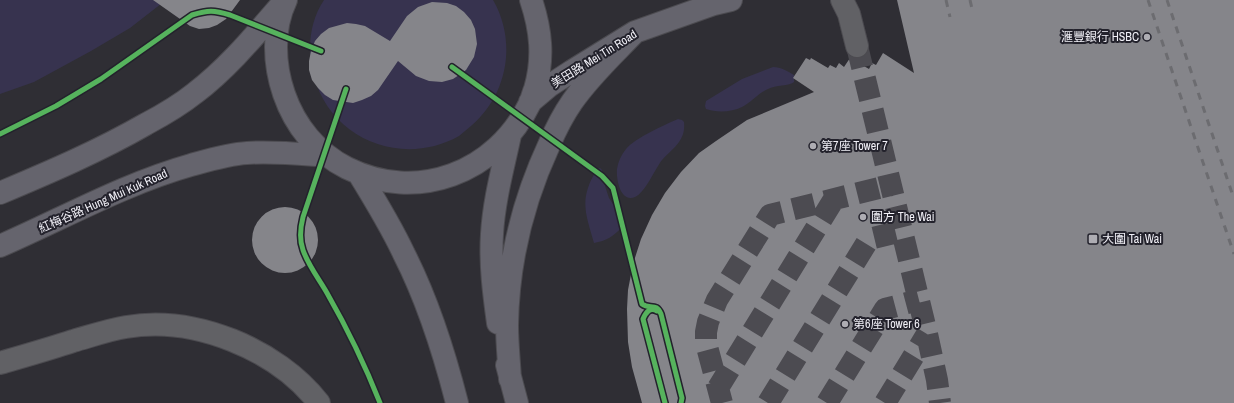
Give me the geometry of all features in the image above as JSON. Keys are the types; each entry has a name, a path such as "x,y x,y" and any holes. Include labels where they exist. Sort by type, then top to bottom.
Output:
{"main road":[{"path":"285,1 279,21 276,42 276,63 280,83 296,122 327,156 359,174 379,180 400,183 421,182 461,172 496,150 510,135 530,102 538,78 541,58 540,37 537,16 531,0"},
{"name":"美田路 Mei Tin Road","path":"530,102 572,71 635,32 714,4 731,0"},
{"path":"0,193 93,153 162,115 195,94 243,49 285,1"},
{"path":"510,380 507,325 511,278 517,240 526,203 538,169 571,103 596,71 635,32"},
{"path":"510,135 497,190 492,235 492,280 498,325 510,380 517,403"},
{"name":"紅梅谷路 Hung Mui Kuk Road","path":"0,246 137,183 207,160 246,153 285,153 327,156"},
{"path":"359,174 404,254 423,296 439,338 457,403"}],"lane":[{"path":"842,0 848,14 857,46"},
{"path":"0,363 127,327 155,325 184,327 212,333 237,342 261,354 299,380 319,403"}],"shaded area":[{"path":"0,0 166,0 130,28 91,51 34,82 0,94"},
{"path":"324,0 493,0 505,33 505,67 501,83 484,113 459,136 437,145 415,149 392,148 371,142 352,131 335,116 322,98 314,76 310,57 312,27"},
{"path":"773,67 781,68 794,75 794,82 768,89 738,109 720,111 706,109 706,101 742,79"},
{"path":"678,119 684,122 684,129 678,144 662,160 639,195 630,198 626,196 620,189 617,173 619,161 624,151 643,136"},
{"path":"600,168 602,170 604,183 609,198 619,213 622,227 610,238 594,243 585,206 591,180 597,169"}],"building":[{"path":"153,0 240,0 226,19 209,28 199,29 190,26"},
{"path":"897,0 1234,0 1234,403 642,403 632,367 628,342 628,290 633,264 641,239 652,215 665,193 681,172 699,153 716,141 747,120 814,92 793,78 806,58 810,60 811,58 828,68 830,65 836,68 839,63 844,67 850,58 869,69 872,63 876,65 883,53 914,73"},
{"path":"432,2 447,3 456,6 471,20 475,29 477,44 474,57 466,70 453,79 442,82 429,81 416,76 398,61 378,90 371,96 353,103 333,100 325,95 312,80 309,70 311,51 315,41 329,28 347,23 356,24 365,26 390,41 407,16 418,7"},
{"path":"285,207 298,210 308,217 315,227 318,240 315,253 308,263 298,270 285,273 272,270 262,263 255,253 252,240 255,227 262,217 272,210"}],"tunnel":[{"path":"857,46 927,334 937,380 940,403"},
{"path":"722,403 706,343 708,322 717,300 770,215 891,185"},
{"path":"718,388 834,199"},
{"path":"768,403 869,239 902,231"},
{"path":"827,403 885,309 919,300"},
{"path":"885,403 927,334"}],"railway":[{"path":"946,0 950,17"},
{"path":"970,0 973,13"},
{"path":"1148,0 1234,254"},
{"path":"1167,0 1234,199"}],"cycle path":[{"path":"0,134 56,106 101,79 192,15 198,13 211,11 230,15 321,51"},
{"path":"452,67 602,176 613,188 642,304 657,308 661,314 682,398 681,403"},
{"path":"346,89 303,217 300,238 308,261 349,333 380,403"},
{"path":"657,311 648,311 643,319 665,403"}],"place":[{"name":"滙豐銀行 HSBC","path":"1147,37"},
{"name":"第7座 Tower 7","path":"813,146"},
{"name":"圍方 The Wai","path":"863,217"},
{"name":"大圍 Tai Wai","path":"1093,239"},
{"name":"第6座 Tower 6","path":"845,324"}]}
